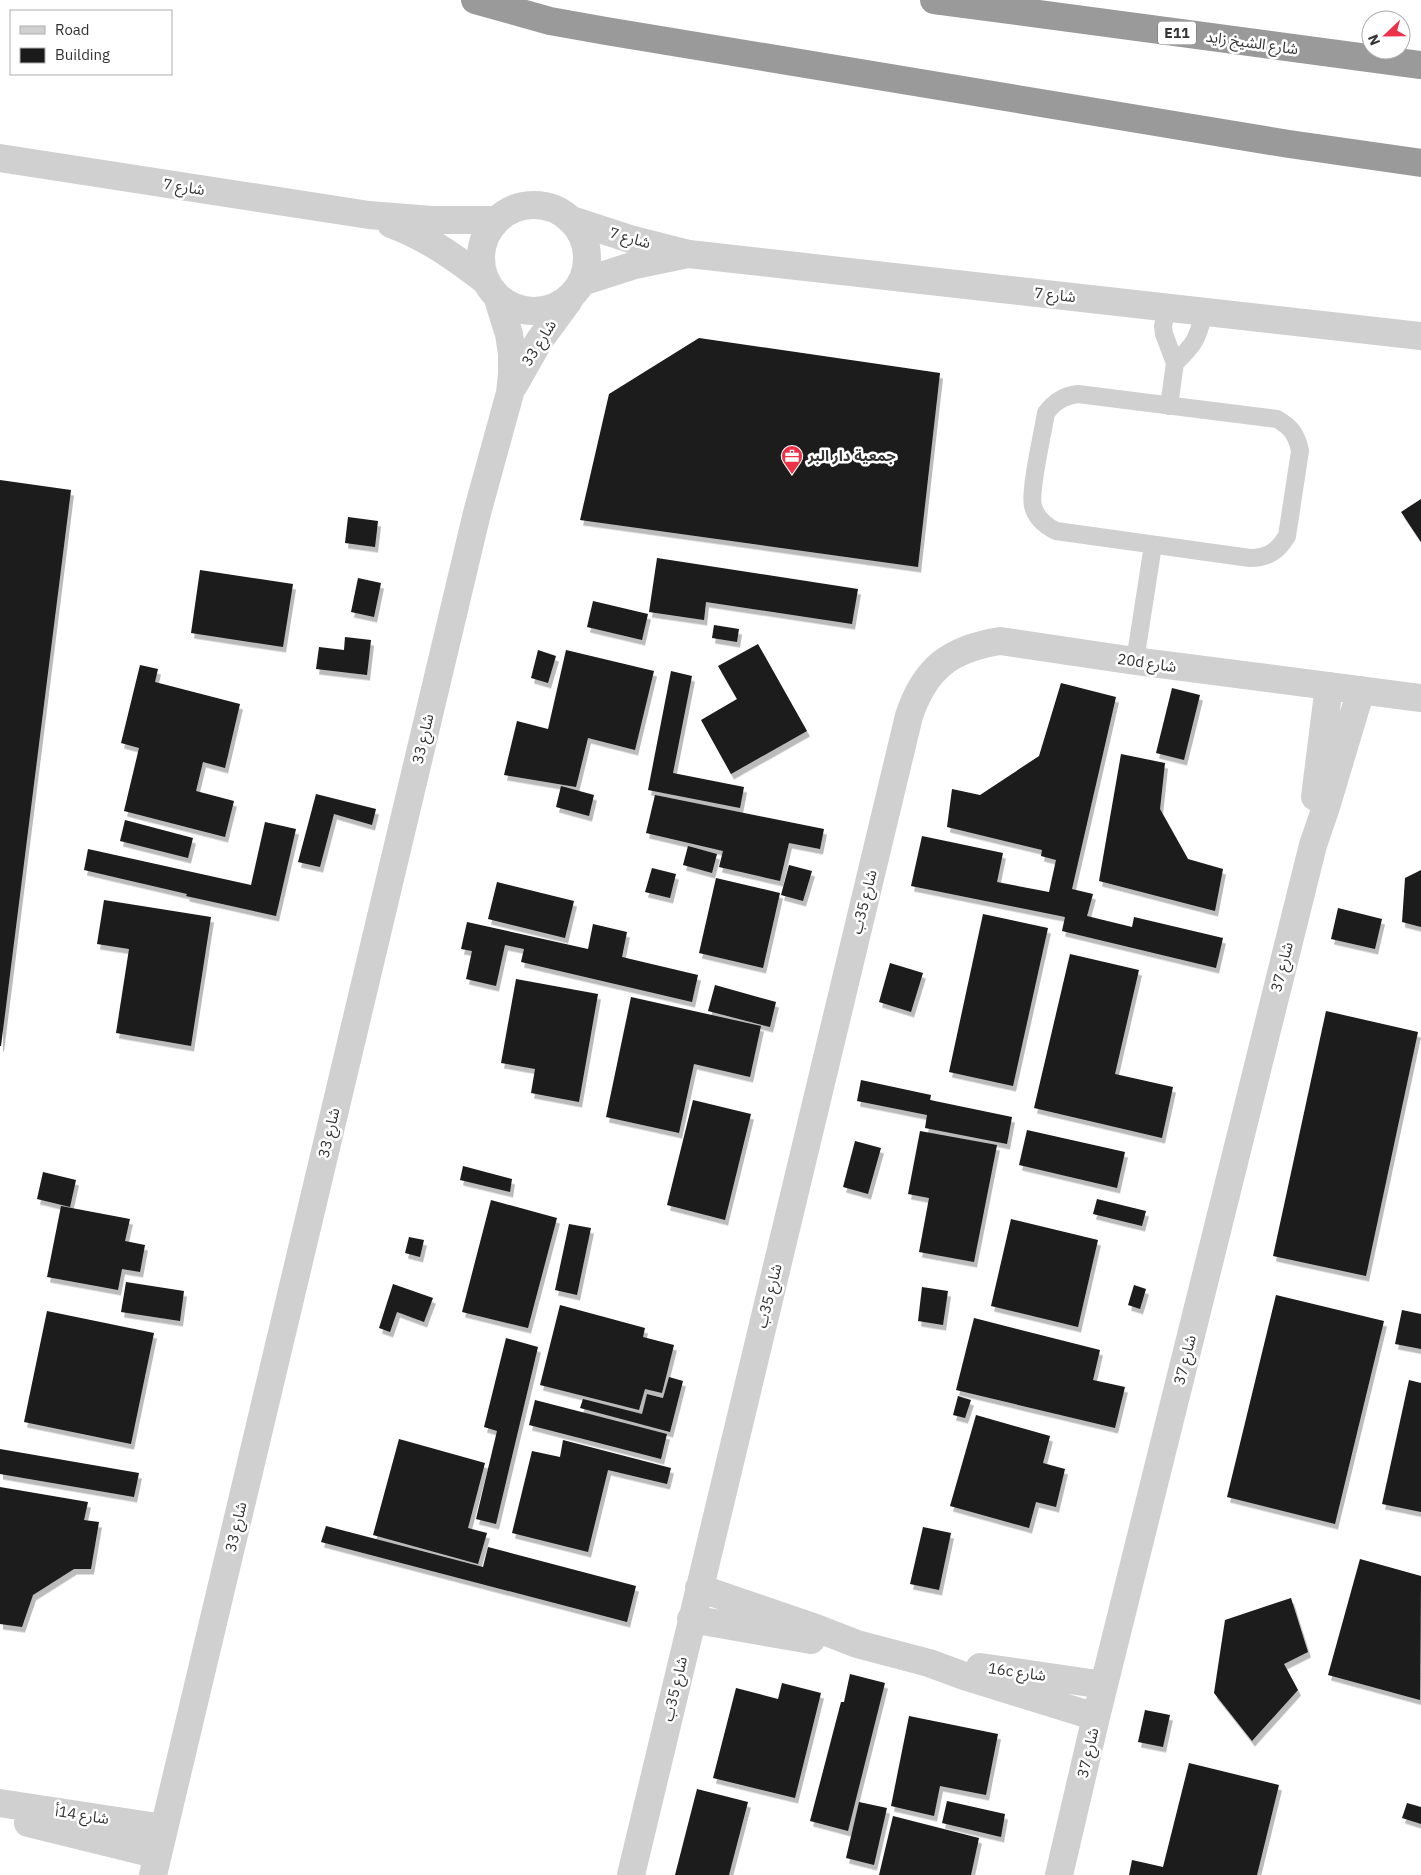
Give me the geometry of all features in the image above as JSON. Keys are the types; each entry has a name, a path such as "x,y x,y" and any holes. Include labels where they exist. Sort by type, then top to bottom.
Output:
{"highway":[{"path":"475,0 550,20 606,31 1289,144 1421,163"},
{"name":"شارع الشيخ زايد","path":"934,0 1421,65"}],"street":[{"name":"شارع 7","path":"0,158 369,215 432,220 497,220"},
{"path":"526,205 542,205 558,210 572,220 582,234 587,249 587,266 577,289 559,306 543,311 526,311 511,306 492,289 482,267 482,250 487,234 497,220 510,210 526,205"},
{"name":"شارع 7","path":"369,215 431,242 460,261 492,289"},
{"name":"شارع 7","path":"572,220 630,239 689,254 1421,336"},
{"name":"شارع 7","path":"577,289 635,265 689,254"},
{"name":"شارع 33","path":"156,1865 474,523 510,393 512,354 510,334 492,289"},
{"name":"شارع 33","path":"510,393 539,341 577,289"},
{"name":"20d شارع","path":"909,716 923,684 934,671 962,650 978,644 1000,641 1135,661 1421,698"},
{"name":"شارع 37","path":"1312,845 1314,804 1330,686"},
{"name":"شارع 37","path":"1059,1875 1096,1717 1312,845 1326,807 1361,690"},
{"name":"شارع 35ب","path":"631,1875 909,716"},
{"name":"16c شارع","path":"699,1588 857,1644 928,1663 1096,1717"},
{"name":"16c شارع","path":"692,1619 812,1641 857,1644"},
{"name":"16c شارع","path":"928,1663 970,1665 1104,1685"},
{"name":"شارع 14أ","path":"0,1803 164,1828"},
{"name":"شارع 14أ","path":"0,1816 156,1865"}],"lane":[{"path":"1167,307 1163,326 1164,334 1175,363 1169,406"},
{"path":"1175,363 1192,348 1204,312"},
{"path":"1078,394 1277,419 1293,431 1298,440 1300,451 1287,536 1281,546 1262,558 1250,558 1153,545 1056,531 1037,516 1032,499 1046,413 1052,405 1060,399 1078,394"},
{"path":"1135,661 1153,545"}],"building":[{"path":"699,338 940,373 918,567 580,520 609,394"},
{"path":"0,480 71,490 1,1046 0,1046"},
{"path":"1421,499 1421,542 1401,512"},
{"path":"348,517 378,521 375,547 345,543"},
{"path":"657,558 858,589 852,624 706,602 704,620 649,612"},
{"path":"200,570 293,584 283,647 191,633"},
{"path":"358,578 381,583 374,617 351,612"},
{"path":"593,601 648,614 642,640 587,627"},
{"path":"714,625 739,629 737,642 712,638"},
{"path":"345,637 371,640 367,675 316,669 319,647 344,650"},
{"path":"758,644 807,731 731,774 701,720 737,699 718,666"},
{"path":"538,650 556,656 548,683 531,678"},
{"path":"566,650 654,671 635,750 588,738 576,787 504,775 517,721 548,729"},
{"path":"140,665 158,669 155,682 240,704 225,768 203,762 196,791 234,801 225,837 124,811 139,748 121,743"},
{"path":"671,671 692,676 673,773 744,787 740,808 648,790"},
{"path":"1061,683 1116,697 1072,889 1093,894 1087,916 1132,927 1134,917 1223,938 1216,968 1062,931 1065,917 911,886 922,836 1003,853 997,882 1049,892 1056,860 1041,856 1042,850 947,827 952,789 980,795 1039,756"},
{"path":"1172,688 1200,695 1184,760 1156,753"},
{"path":"1121,754 1165,763 1160,809 1188,859 1223,869 1215,911 1099,881"},
{"path":"561,786 594,795 589,816 556,807"},
{"path":"316,794 376,809 372,825 334,814 320,867 298,862"},
{"path":"655,795 824,829 820,849 789,843 780,881 719,867 723,851 646,833"},
{"path":"125,820 193,838 188,858 120,841"},
{"path":"265,822 296,829 276,916 186,896 187,894 84,870 88,849 251,885"},
{"path":"688,846 717,854 712,873 683,865"},
{"path":"789,865 812,871 803,901 781,895"},
{"path":"652,868 676,874 670,898 645,892"},
{"path":"1421,870 1421,927 1402,922 1405,878"},
{"path":"716,878 780,893 763,968 699,953"},
{"path":"497,882 574,901 565,938 488,919"},
{"path":"104,900 211,917 191,1046 116,1033 129,949 97,944"},
{"path":"1338,908 1382,919 1375,949 1331,939"},
{"path":"983,914 1048,928 1013,1086 949,1072"},
{"path":"467,922 588,949 593,924 627,932 622,957 698,975 692,1002 521,962 524,949 505,945 496,986 466,979 472,951 461,949"},
{"path":"1070,954 1139,970 1115,1074 1173,1087 1162,1138 1034,1108"},
{"path":"890,963 923,973 911,1012 879,1002"},
{"path":"516,979 598,994 579,1102 531,1093 535,1069 501,1063"},
{"path":"715,985 776,1002 770,1027 708,1011"},
{"path":"631,997 761,1026 750,1077 694,1064 679,1133 606,1117"},
{"path":"1326,1011 1418,1032 1366,1276 1273,1256"},
{"path":"861,1080 931,1095 930,1100 1012,1117 1007,1144 925,1128 927,1115 857,1101"},
{"path":"693,1100 751,1114 725,1220 667,1205"},
{"path":"1027,1130 1125,1152 1117,1188 1019,1165"},
{"path":"920,1131 997,1145 974,1262 919,1252 929,1198 908,1194"},
{"path":"855,1141 881,1148 868,1194 843,1187"},
{"path":"463,1166 512,1179 510,1192 460,1180"},
{"path":"43,1172 76,1180 70,1207 37,1199"},
{"path":"1097,1199 1146,1211 1142,1226 1093,1214"},
{"path":"491,1200 557,1218 528,1328 462,1312"},
{"path":"61,1206 130,1219 125,1241 145,1245 140,1272 122,1269 118,1290 47,1277"},
{"path":"1011,1219 1098,1240 1078,1327 991,1306"},
{"path":"569,1224 591,1228 577,1295 555,1290"},
{"path":"409,1237 424,1240 420,1257 405,1253"},
{"path":"126,1282 184,1291 180,1321 121,1312"},
{"path":"393,1284 433,1298 424,1322 397,1312 390,1332 379,1328"},
{"path":"1134,1285 1146,1289 1140,1309 1128,1305"},
{"path":"922,1287 948,1291 943,1325 918,1321"},
{"path":"1276,1295 1384,1321 1335,1524 1227,1497"},
{"path":"560,1305 645,1328 643,1337 674,1345 662,1393 645,1389 639,1410 540,1385"},
{"path":"1402,1310 1421,1314 1421,1349 1395,1344"},
{"path":"47,1311 154,1333 131,1444 24,1422"},
{"path":"974,1318 1100,1350 1093,1380 1125,1387 1115,1428 956,1390"},
{"path":"506,1338 538,1347 496,1524 476,1519 497,1431 484,1427"},
{"path":"669,1377 683,1381 670,1432 580,1408 583,1399 642,1414 647,1394 663,1398"},
{"path":"1409,1380 1421,1383 1421,1512 1382,1504"},
{"path":"958,1396 971,1400 965,1418 953,1415"},
{"path":"535,1400 667,1434 661,1459 529,1425"},
{"path":"976,1415 1050,1436 1043,1463 1065,1469 1056,1507 1036,1502 1029,1528 950,1506"},
{"path":"399,1439 485,1463 468,1528 487,1533 478,1564 373,1535"},
{"path":"563,1440 671,1468 667,1484 608,1470 588,1552 512,1533 532,1451 560,1457"},
{"path":"0,1449 139,1473 134,1497 0,1474"},
{"path":"0,1487 88,1502 84,1520 99,1522 91,1569 74,1569 33,1595 22,1627 0,1624"},
{"path":"326,1526 483,1567 488,1547 636,1586 627,1622 321,1542"},
{"path":"923,1527 951,1533 939,1590 910,1584"},
{"path":"1360,1559 1421,1576 1420,1700 1328,1675"},
{"path":"1291,1598 1308,1652 1284,1664 1298,1690 1252,1741 1214,1693 1225,1620"},
{"path":"850,1674 885,1683 848,1831 810,1821 841,1702 844,1702"},
{"path":"782,1683 821,1693 795,1798 713,1778 736,1688 778,1699"},
{"path":"1145,1710 1170,1715 1163,1747 1138,1742"},
{"path":"909,1716 998,1734 986,1795 940,1786 934,1816 891,1806"},
{"path":"1189,1763 1279,1785 1257,1875 1129,1875 1132,1860 1163,1867"},
{"path":"697,1789 748,1802 729,1875 675,1875"},
{"path":"947,1801 1005,1814 1001,1837 942,1823"},
{"path":"859,1802 887,1808 874,1865 846,1858"},
{"path":"1407,1803 1421,1807 1421,1824 1402,1818"},
{"path":"893,1816 979,1838 971,1875 879,1875"}],"place":[{"name":"جمعية دار البر","path":"792,475"}]}
